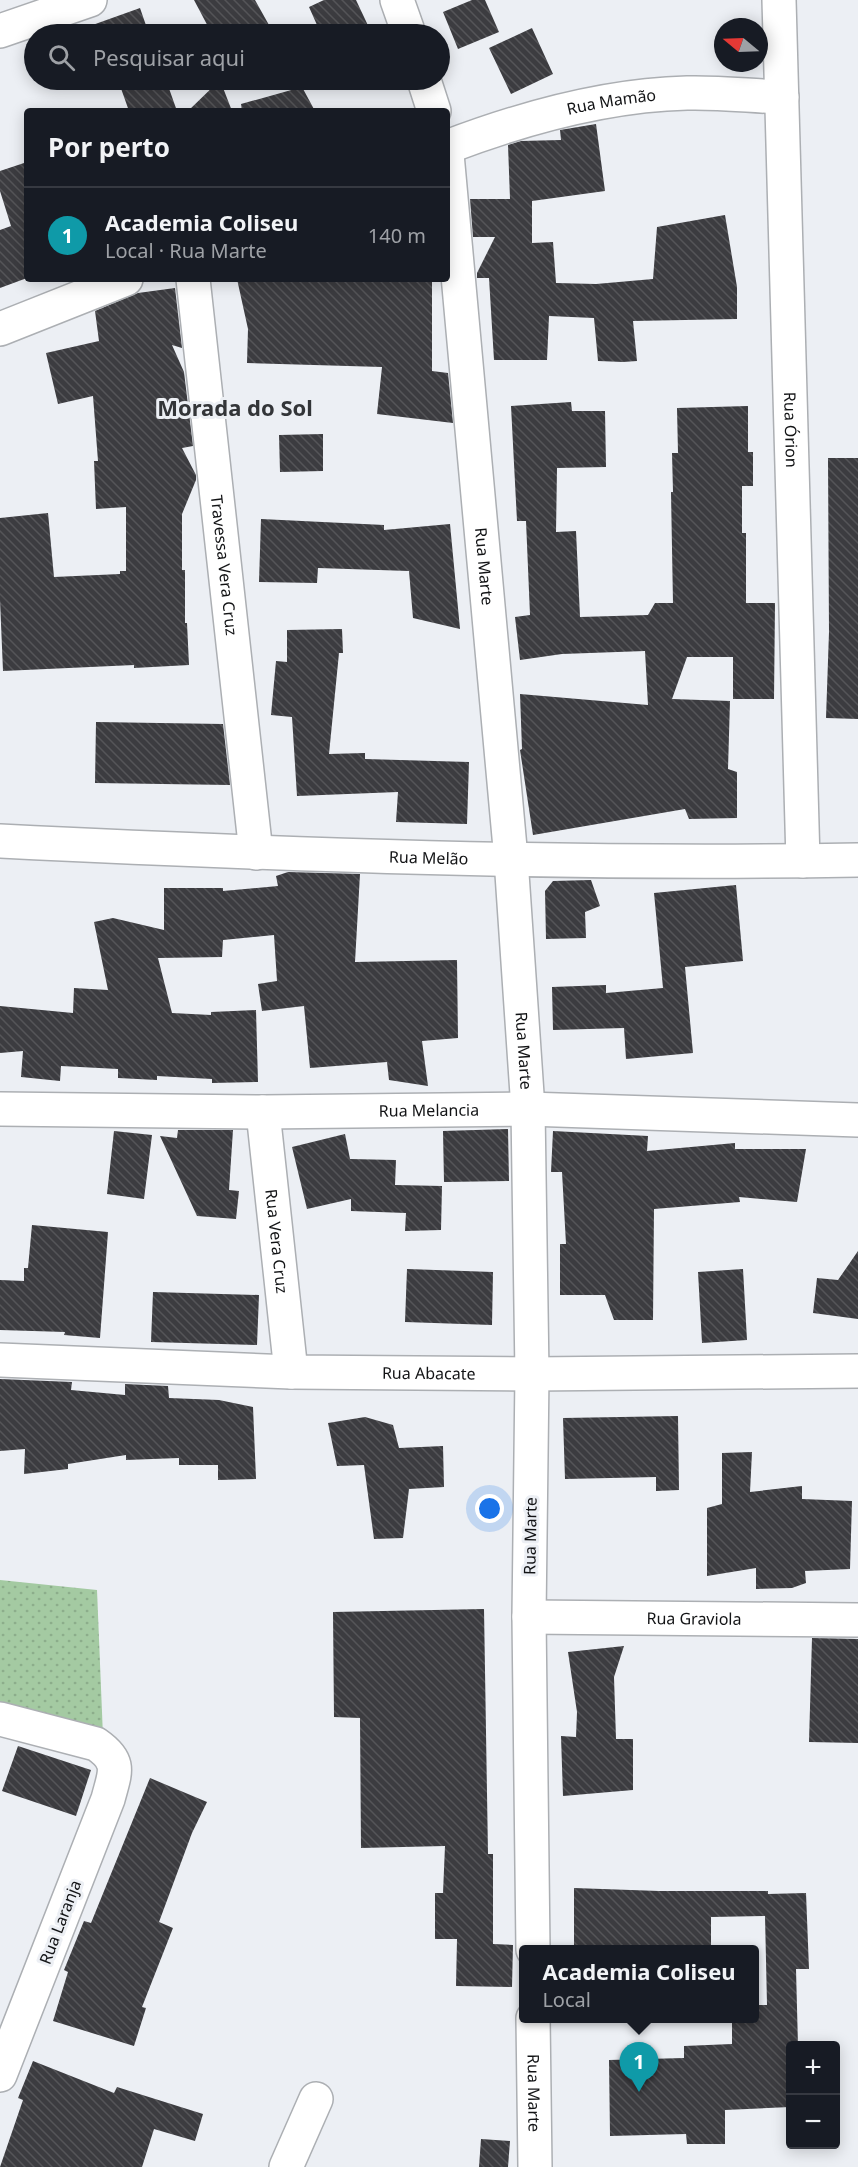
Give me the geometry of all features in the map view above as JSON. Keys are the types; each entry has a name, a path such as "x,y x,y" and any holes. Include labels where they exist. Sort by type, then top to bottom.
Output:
{"street":[{"path":"0,31 90,0"},
{"path":"397,0 405,24"},
{"name":"Rua Órion","path":"779,0 803,861"},
{"path":"427,90 433,108"},
{"name":"Rua Mamão","path":"450,146 543,114 618,100 686,93 782,97"},
{"name":"Rua Marte","path":"450,187 511,859 528,1109 532,1374 529,1617 533,1945"},
{"path":"0,329 118,282"},
{"name":"Travessa Vera Cruz","path":"193,282 256,853"},
{"name":"Rua Melão","path":"1,834 256,853 511,859 858,861"},
{"name":"Rua Melancia","path":"0,1109 263,1112 528,1109 858,1120"},
{"name":"Rua Vera Cruz","path":"263,1112 291,1372"},
{"name":"Rua Abacate","path":"0,1360 291,1372 532,1374 858,1371"},
{"name":"Rua Graviola","path":"529,1617 858,1620"},
{"name":"Rua Laranja","path":"0,1719 96,1744 110,1753 115,1766 108,1799 0,2075"},
{"name":"Rua Marte","path":"533,2023 535,2167"},
{"path":"285,2167 316,2099"}],"green space":[{"path":"0,1580 97,1590 104,1761 0,1731"}],"building":[{"path":"194,0 255,0 268,24 207,24"},
{"path":"324,0 356,0 367,24 317,24 309,7"},
{"path":"472,0 485,0 499,32 458,49 450,24 448,24 443,12"},
{"path":"140,8 146,24 95,24"},
{"path":"532,28 553,74 511,94 489,48"},
{"path":"122,90 170,90 176,108 128,108"},
{"path":"210,90 224,90 231,108 191,108"},
{"path":"291,90 304,90 313,108 242,108 241,104"},
{"path":"596,124 605,191 532,201 532,243 553,242 556,283 596,284 653,279 657,227 725,215 737,287 737,319 633,321 637,361 623,362 598,361 594,318 549,316 547,360 494,360 489,278 477,278 477,273 495,237 473,237 470,199 510,199 508,145 521,141 561,140 560,130"},
{"path":"24,163 24,279 0,288 0,230 11,226 0,191 0,171"},
{"path":"238,282 432,282 432,371 448,373 453,423 377,414 382,367 247,363 248,329"},
{"path":"175,288 182,348 172,345 184,372 193,446 182,448 196,475 182,514 182,570 185,570 185,623 187,623 189,665 3,671 0,518 48,513 54,577 120,574 120,571 126,571 126,507 96,509 94,461 98,461 93,396 58,404 46,353 99,341 95,311 138,293"},
{"path":"571,402 572,411 605,411 606,467 557,468 556,532 576,531 580,617 648,615 655,603 673,603 671,492 673,492 672,453 678,453 677,408 748,406 748,452 753,452 753,486 742,486 742,533 746,533 746,603 775,603 774,699 733,699 733,657 687,657 672,699 730,701 728,769 737,772 737,818 689,819 685,809 533,835 520,750 522,749 520,694 648,705 645,651 562,654 520,660 515,617 530,615 526,521 517,521 511,406"},
{"path":"323,434 323,471 280,472 279,435"},
{"path":"828,458 858,458 858,719 826,718 829,632"},
{"path":"261,519 384,525 384,530 450,524 460,629 413,618 409,571 318,568 317,583 259,582"},
{"path":"342,629 343,653 339,653 329,754 365,753 365,759 469,762 467,824 396,822 398,792 297,796 292,717 271,715 276,661 287,662 287,630"},
{"path":"96,722 223,724 230,785 95,783"},
{"path":"288,872 360,874 355,962 457,960 458,1038 422,1041 428,1086 389,1080 387,1062 310,1068 304,1006 262,1011 258,984 277,981 274,935 223,940 222,957 158,958 172,1013 211,1015 211,1012 256,1010 258,1082 212,1083 212,1079 157,1076 157,1080 118,1078 118,1069 61,1066 60,1081 21,1077 23,1051 0,1053 0,1006 73,1013 74,988 108,990 94,922 113,918 164,930 164,888 223,888 223,891 278,886 276,876"},
{"path":"591,880 600,906 585,912 586,938 546,939 545,891 553,881"},
{"path":"736,885 743,961 685,967 693,1053 626,1059 624,1028 553,1030 552,987 606,985 606,993 663,988 654,893"},
{"path":"508,1129 509,1181 444,1182 443,1131"},
{"path":"178,1130 233,1130 229,1190 239,1191 236,1219 197,1216 160,1136 177,1138"},
{"path":"114,1131 152,1135 144,1199 107,1194"},
{"path":"553,1131 648,1136 647,1151 735,1143 735,1149 806,1149 797,1202 739,1197 740,1202 654,1209 653,1320 614,1320 605,1295 560,1295 560,1244 566,1244 562,1172 551,1172"},
{"path":"345,1134 350,1159 396,1160 395,1185 442,1186 441,1230 405,1231 406,1213 351,1211 351,1199 307,1209 292,1147"},
{"path":"32,1225 108,1232 100,1338 64,1335 65,1332 0,1330 0,1280 24,1281 24,1268 28,1268"},
{"path":"858,1251 858,1319 813,1313 817,1278 838,1280"},
{"path":"407,1269 493,1272 492,1325 405,1322"},
{"path":"743,1269 747,1340 702,1343 698,1272"},
{"path":"153,1292 259,1295 257,1345 151,1342"},
{"path":"0,1379 72,1382 71,1390 125,1395 125,1384 168,1386 169,1398 219,1400 253,1407 256,1479 218,1480 218,1465 179,1465 179,1458 126,1460 126,1455 68,1464 68,1469 24,1474 25,1449 0,1451"},
{"path":"678,1416 679,1490 656,1491 656,1477 565,1479 563,1418"},
{"path":"365,1417 393,1425 399,1448 443,1446 444,1487 409,1489 403,1538 374,1539 364,1465 337,1466 328,1423"},
{"path":"752,1452 750,1492 802,1486 802,1499 852,1501 850,1569 805,1571 806,1583 792,1588 756,1589 756,1568 707,1576 707,1508 722,1504 722,1453"},
{"path":"484,1609 488,1854 493,1854 493,1944 513,1945 512,1987 456,1986 457,1939 435,1939 435,1893 443,1893 445,1846 361,1848 360,1718 334,1717 333,1612"},
{"path":"812,1638 858,1639 858,1743 809,1742"},
{"path":"624,1646 614,1677 616,1739 633,1739 633,1790 563,1796 561,1736 576,1737 577,1712 568,1652"},
{"path":"18,1746 91,1770 76,1816 2,1791"},
{"path":"150,1778 207,1802 192,1833 159,1922 173,1928 142,2007 146,2008 134,2046 53,2021 68,1972 64,1970 84,1921 91,1923"},
{"path":"574,1888 768,1891 768,1894 806,1893 809,1969 796,1969 798,2041 786,2041 786,2107 725,2110 725,2144 687,2144 686,2134 610,2136 609,2060 684,2058 684,2046 732,2044 732,2023 759,2023 759,2005 767,2005 765,1916 711,1917 711,1945 574,1945"},
{"path":"33,2061 114,2093 117,2087 203,2114 195,2141 154,2129 142,2167 0,2167 23,2100 18,2098"},
{"path":"481,2139 510,2141 508,2167 479,2167"}],"place":[{"name":"Academia Coliseu","path":"639,2092"}],"district":[{"name":"Morada do Sol","path":"235,408"}]}
